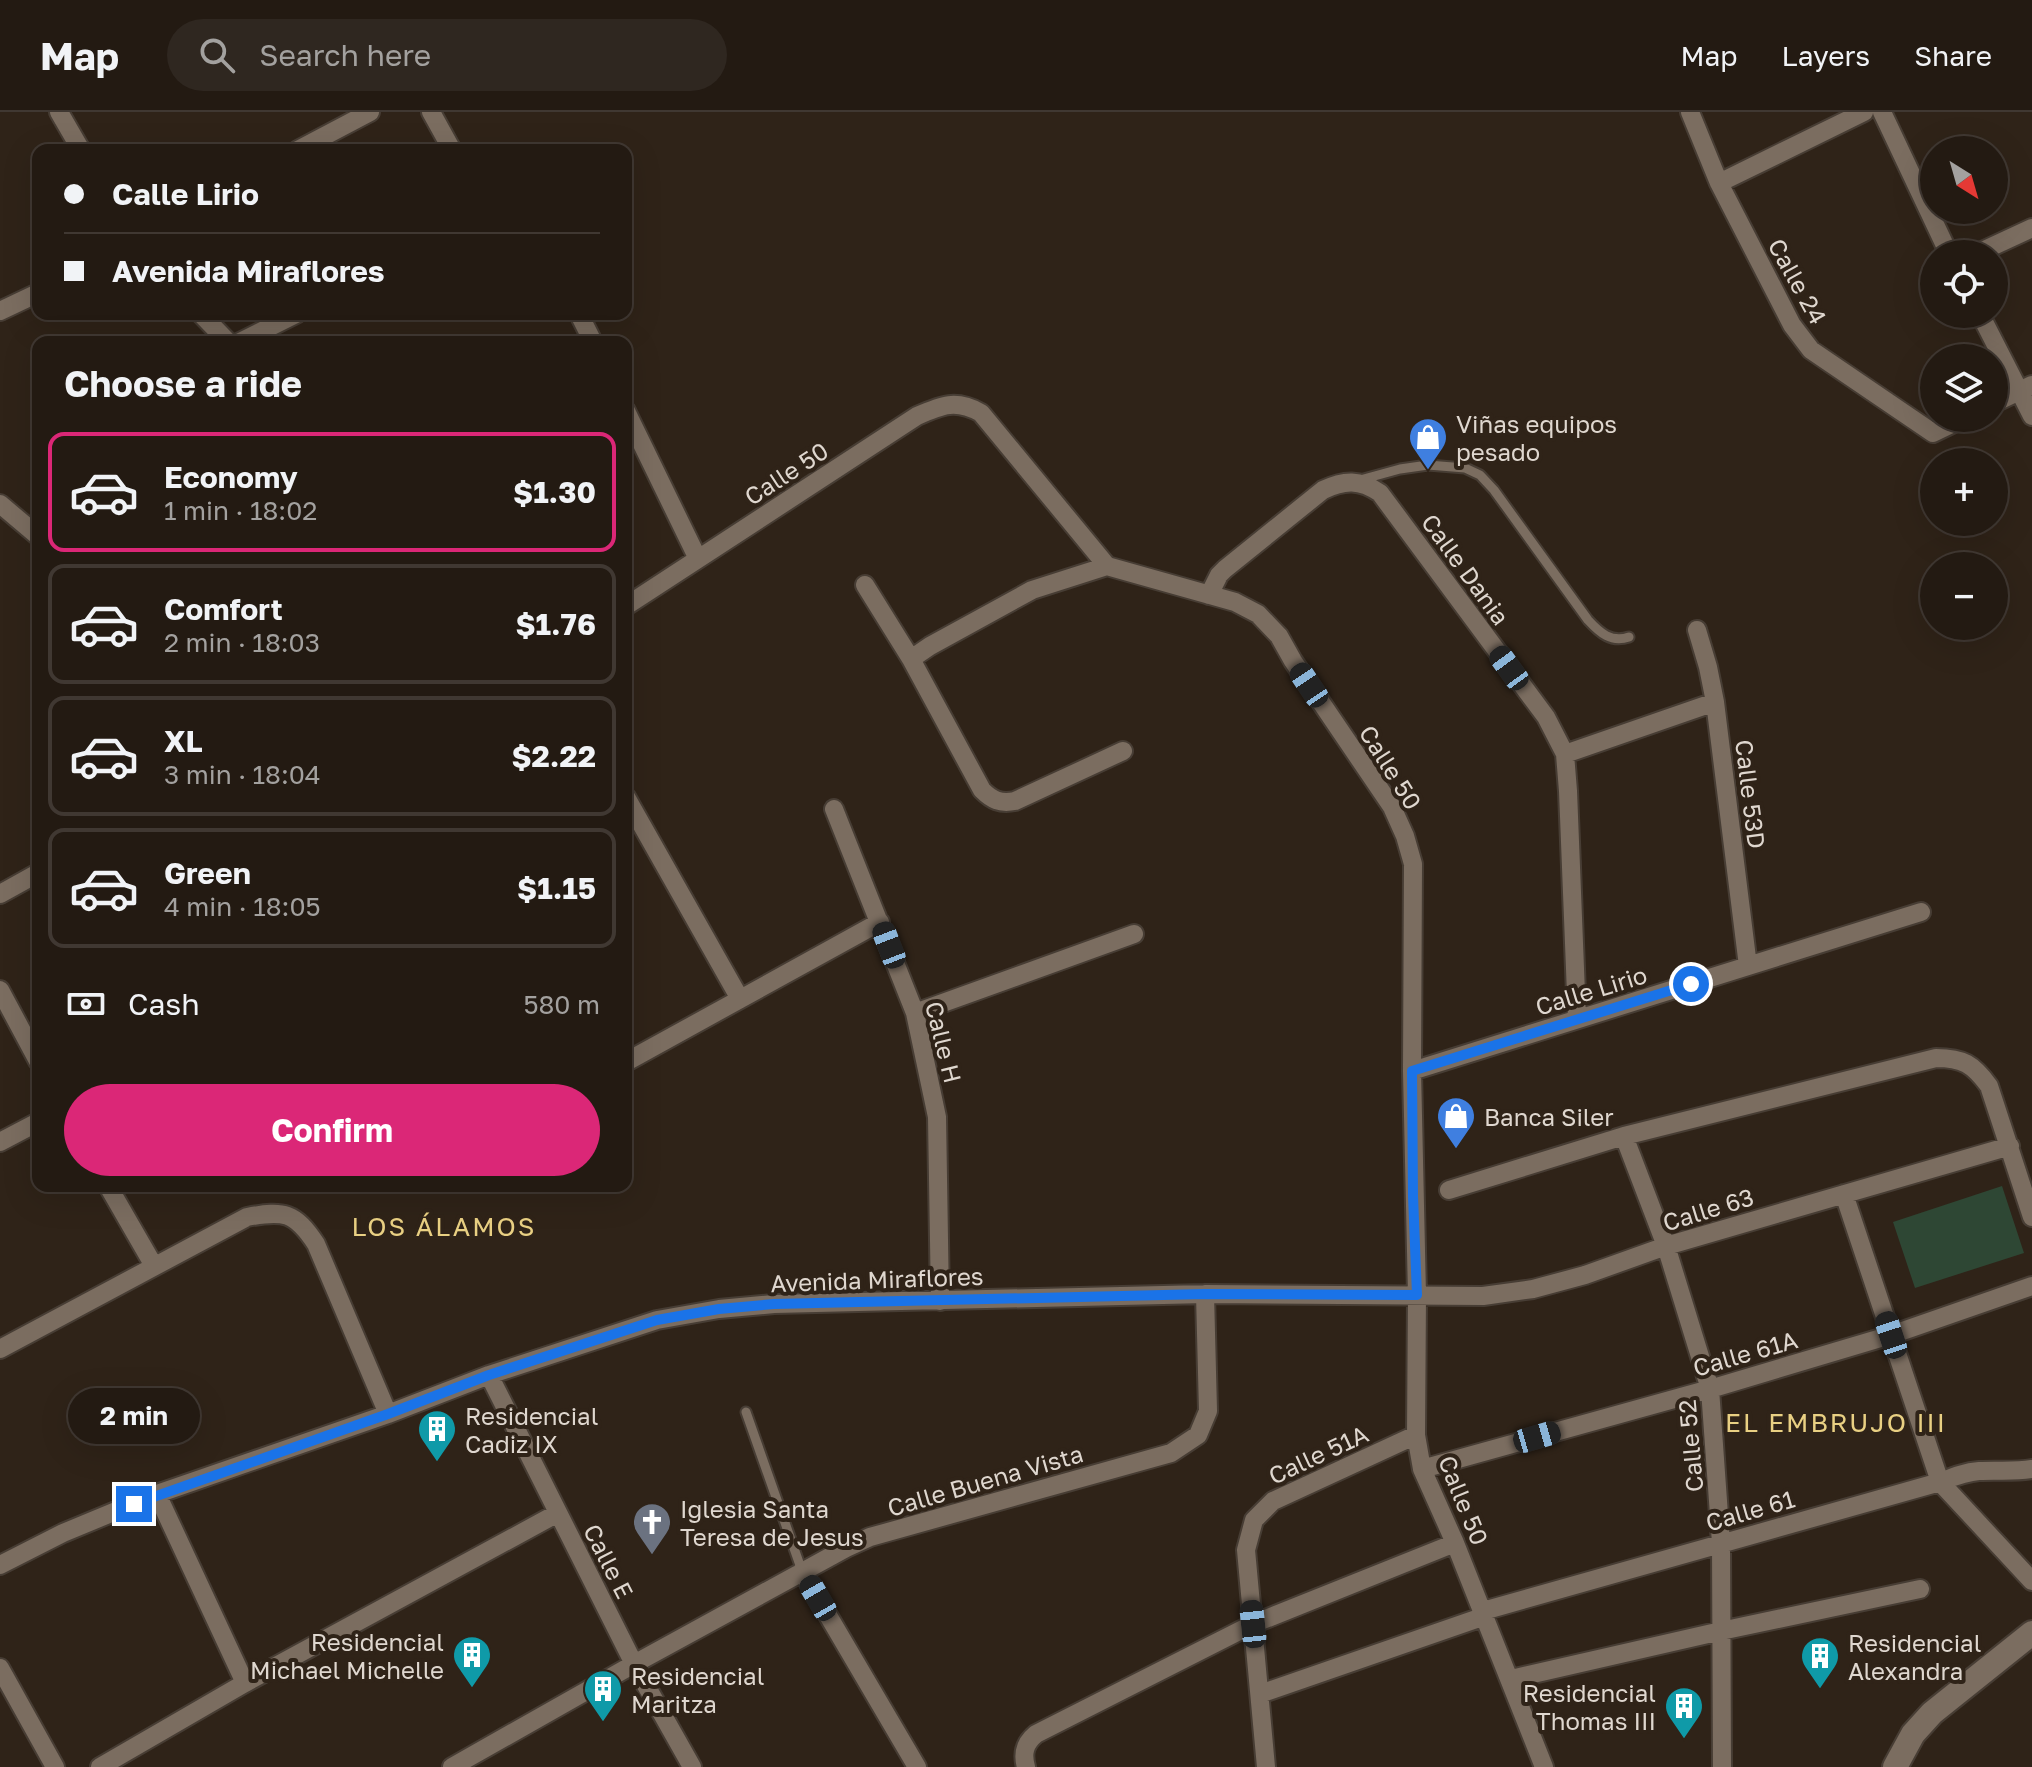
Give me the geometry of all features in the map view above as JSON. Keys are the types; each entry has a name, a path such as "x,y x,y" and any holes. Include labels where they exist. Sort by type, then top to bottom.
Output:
{"street":[{"path":"59,112 78,144"},
{"path":"309,144 370,112"},
{"path":"431,112 449,144"},
{"name":"Calle 24","path":"1690,112 1719,183 1792,325 1811,350 1920,424"},
{"path":"1719,183 1864,112"},
{"path":"1882,112 1942,240"},
{"path":"2006,240 2032,228"},
{"path":"0,311 32,296"},
{"path":"207,320 222,336"},
{"path":"252,336 284,320"},
{"path":"1989,328 2026,388 2032,416"},
{"name":"Calle 50","path":"632,602 917,416 953,404 968,406 981,413 1107,566 1235,602 1258,614 1279,636 1392,807 1413,864 1416,1435 1422,1469 1484,1613 1544,1767"},
{"path":"632,423 698,559"},
{"path":"1209,595 1225,569 1323,490 1353,482"},
{"name":"Calle Dania","path":"1353,482 1368,484 1380,493 1546,717 1565,754 1577,1019"},
{"path":"0,504 32,531"},
{"path":"911,659 1032,590 1107,566"},
{"path":"865,585 911,659 982,790 996,801 1015,801 1123,751"},
{"name":"Calle 53D","path":"1697,630 1715,702 1748,966"},
{"path":"1565,754 1715,702"},
{"path":"632,808 740,999"},
{"name":"Calle H","path":"834,809 915,1013 937,1117 940,1301"},
{"path":"0,894 32,876"},
{"name":"Calle Lirio","path":"1412,1071 1921,912"},
{"path":"632,1059 880,922"},
{"path":"915,1013 1134,934"},
{"path":"0,990 32,1050"},
{"path":"1449,1190 1624,1136 1936,1058 1955,1058 1980,1074 1989,1086 2032,1217"},
{"path":"0,1142 32,1125"},
{"name":"Calle 52","path":"1624,1136 1666,1246 1710,1389 1721,1543 1722,1767"},
{"name":"Calle 63","path":"1417,1295 1483,1296 1533,1289 1585,1275 1666,1246 2010,1146"},
{"path":"111,1192 154,1266"},
{"path":"1844,1194 1940,1482 2032,1581"},
{"path":"0,1349 247,1217 268,1213 289,1215 305,1227 316,1244 388,1414"},
{"name":"Calle 61A","path":"1422,1469 1891,1335 2032,1286"},
{"name":"Avenida Miraflores","path":"0,1565 63,1533 157,1494 388,1414 489,1375 657,1320 719,1309 774,1304 1205,1294 1417,1295"},
{"name":"Calle Buena Vista","path":"453,1767 802,1571 870,1537 1171,1453 1185,1445 1198,1435 1208,1411 1205,1294"},
{"name":"Calle E","path":"489,1375 634,1664 692,1767"},
{"name":"Calle 51A","path":"1266,1767 1246,1550 1254,1520 1273,1501 1416,1435"},
{"name":"Calle 61","path":"1260,1694 1484,1613 1721,1543 1960,1474 2032,1469"},
{"path":"157,1494 245,1683"},
{"path":"100,1767 245,1683 558,1513"},
{"path":"1026,1767 1023,1757 1025,1748 1036,1734 1253,1624 1455,1543"},
{"path":"802,1571 917,1767"},
{"path":"1511,1679 1920,1589"},
{"path":"1895,1767 1913,1734 1932,1713 2032,1633"},
{"path":"0,1668 55,1767"}],"lane":[{"path":"1353,482 1428,465 1465,468 1480,475 1588,620 1610,638 1621,640 1629,637"},
{"path":"746,1412 802,1571"}],"green space":[{"path":"2002,1186 2024,1253 1915,1288 1893,1222"}],"place":[{"name":"Viñas equipos pesado","path":"1428,471"},
{"name":"Banca Siler","path":"1456,1150"},
{"name":"Residencial Cadiz IX","path":"437,1463"},
{"name":"Iglesia Santa Teresa de Jesus","path":"652,1556"},
{"name":"Residencial Michael Michelle","path":"472,1689"},
{"name":"Residencial Alexandra","path":"1820,1690"},
{"name":"Residencial Maritza","path":"603,1723"},
{"name":"Residencial Thomas III","path":"1684,1740"}],"district":[{"name":"LOS ÁLAMOS","path":"444,1226"},
{"name":"EL EMBRUJO III","path":"1836,1422"}],"route":[{"path":"134,1504 489,1375 657,1320 719,1309 774,1304 1205,1294 1417,1295 1412,1071 1691,984"}]}
